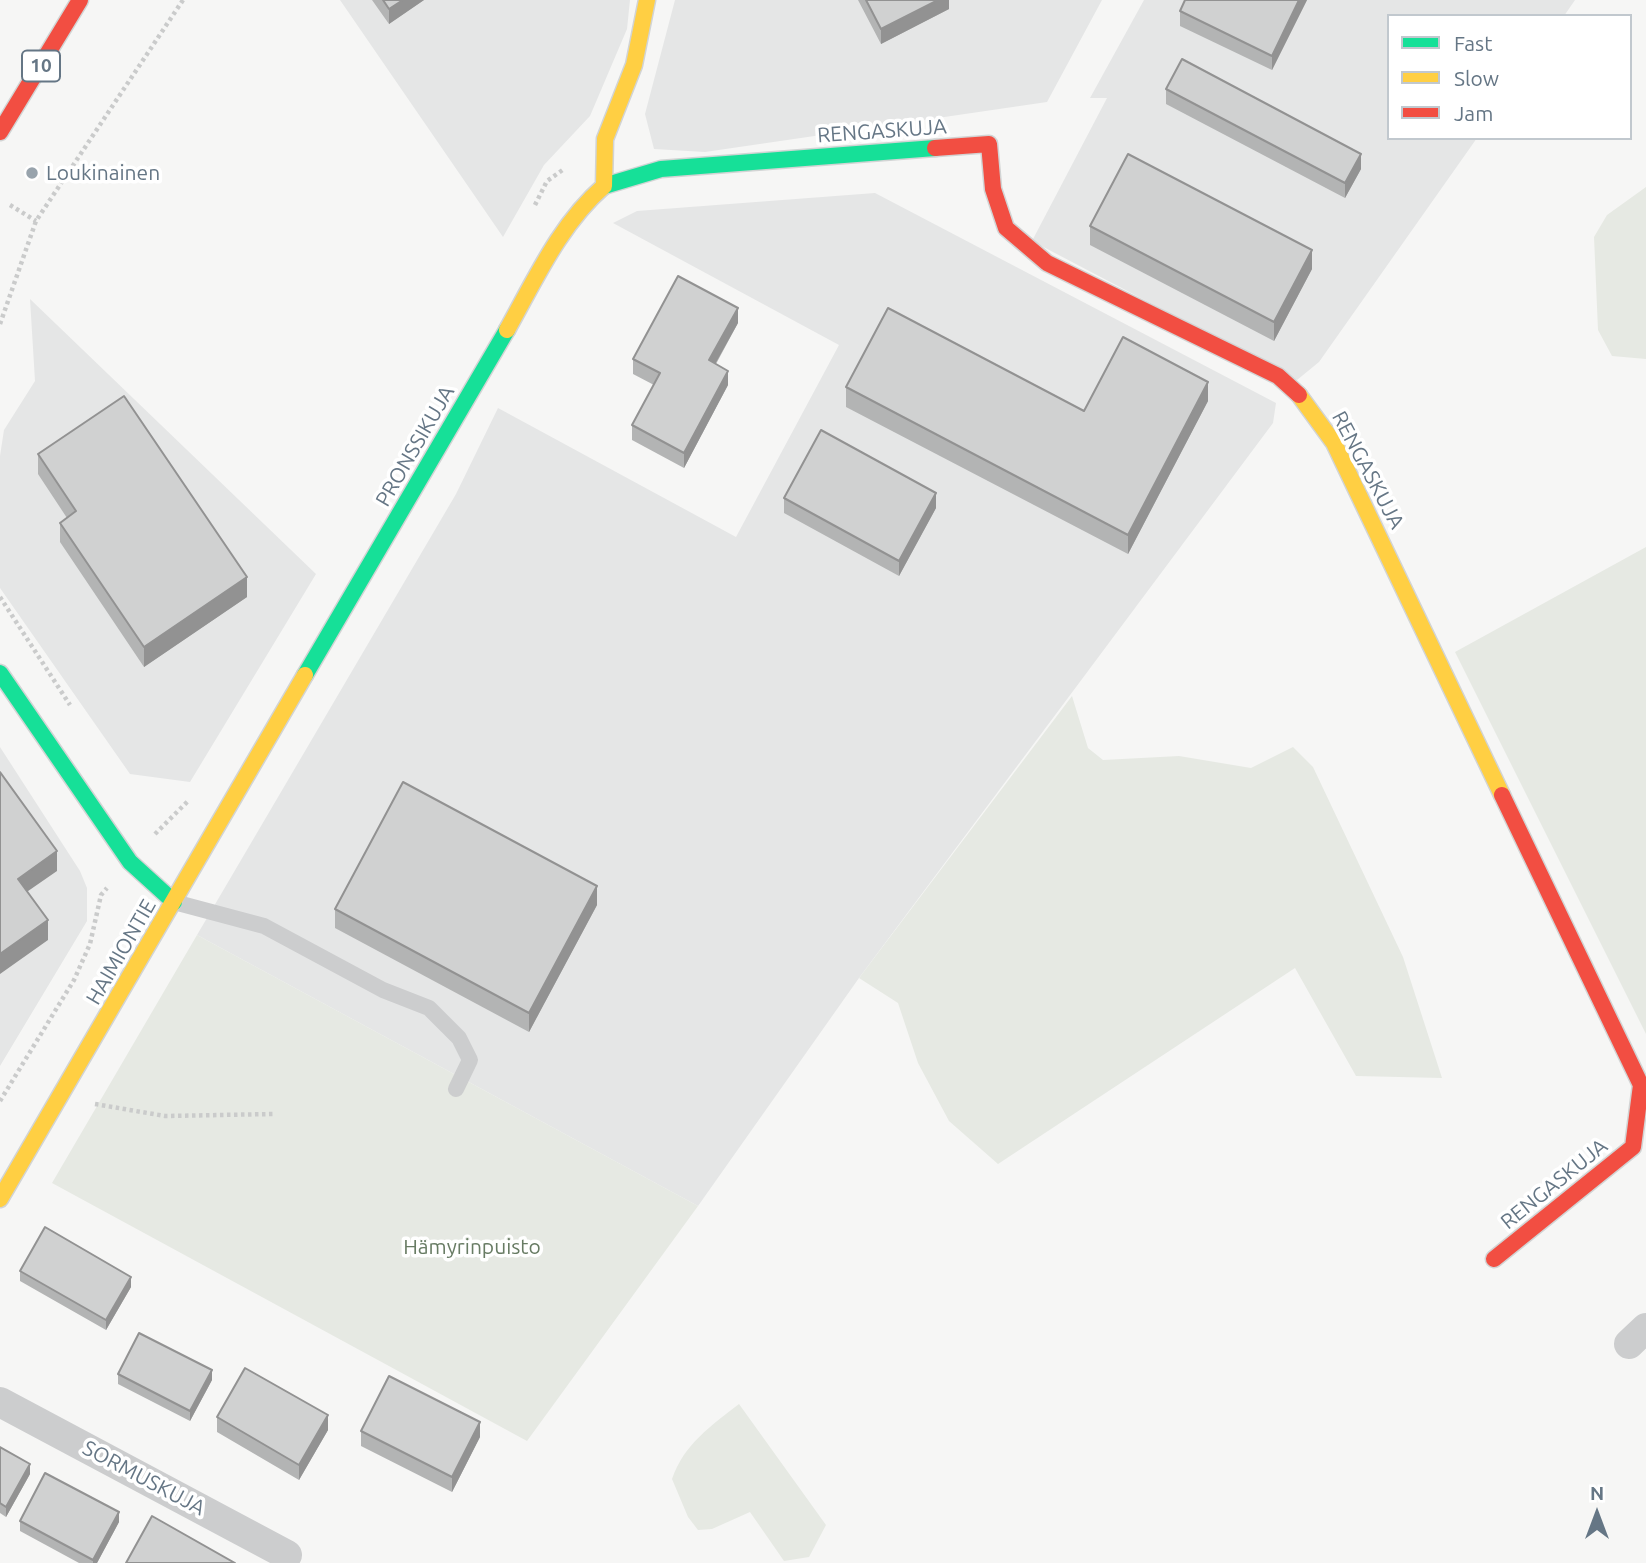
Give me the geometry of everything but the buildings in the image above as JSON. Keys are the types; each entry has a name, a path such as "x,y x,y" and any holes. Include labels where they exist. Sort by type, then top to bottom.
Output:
{"main road":[{"name":"10","path":"0,132 80,0"},
{"path":"604,186 605,139 634,65 647,0"},
{"name":"RENGASKUJA","path":"604,186 632,175 661,169 989,144 993,189 1006,228 1047,263 1279,376 1306,402 1334,443 1644,1090 1633,1147 1494,1259"},
{"name":"PRONSSIKUJA","path":"174,902 567,226 583,204 604,186"},
{"name":"HAIMIONTIE","path":"0,673 130,862 174,902 0,1199"}],"street":[{"name":"SORMUSKUJA","path":"0,1402 288,1555"}],"lane":[{"path":"174,902 264,926 383,990 429,1008 459,1038 470,1060 456,1088"}],"path":[{"path":"0,324 36,221 183,0"},
{"path":"10,205 36,221"},
{"path":"66,1087 89,1102 165,1116 275,1114"}],"shaded area":[{"path":"340,0 630,0 627,29 590,116 544,165 503,237"},
{"path":"675,0 1102,0 1047,102 705,152 654,149 645,114"},
{"path":"1144,0 1575,0 1565,14 1387,14 1387,140 1476,140 1319,362 1297,380 1032,241 1107,98 1090,98"},
{"path":"875,193 1276,403 1273,423 859,978 698,1206 197,935 456,494 498,408 736,537 839,345 613,223 637,211"},
{"path":"30,299 316,574 190,782 130,774 0,588 0,456 4,430 35,381"},
{"path":"0,747 80,871 87,888 87,921 0,1066"}],"green space":[{"path":"1646,187 1646,359 1612,356 1598,330 1594,237 1607,215"},
{"path":"1646,547 1646,1034 1455,652"},
{"path":"1072,696 1088,748 1103,760 1179,756 1251,768 1293,747 1313,767 1403,957 1442,1078 1356,1076 1295,968 998,1164 949,1121 918,1063 898,1003 859,978"},
{"name":"Hämyrinpuisto","path":"197,935 698,1206 527,1441 52,1183"},
{"path":"739,1404 826,1525 809,1557 784,1561 750,1512 712,1529 698,1530 688,1517 672,1479 677,1467 691,1446"}],"traffic: fast":[{"path":"604,186 661,169 935,148"},
{"path":"305,675 507,330"},
{"path":"0,673 130,862 174,902"}],"traffic: slow":[{"path":"507,330 561,235 588,201 604,186 605,139 634,65 647,0"},
{"path":"1299,395 1334,443 1502,795"},
{"path":"0,1199 305,675"}],"traffic: jam":[{"path":"0,132 80,0"},
{"path":"935,148 989,144 993,189 1006,228 1047,263 1278,376 1299,395"},
{"path":"1494,1259 1633,1147 1641,1085 1502,795"}],"place":[{"name":"Loukinainen","path":"32,173"}]}
